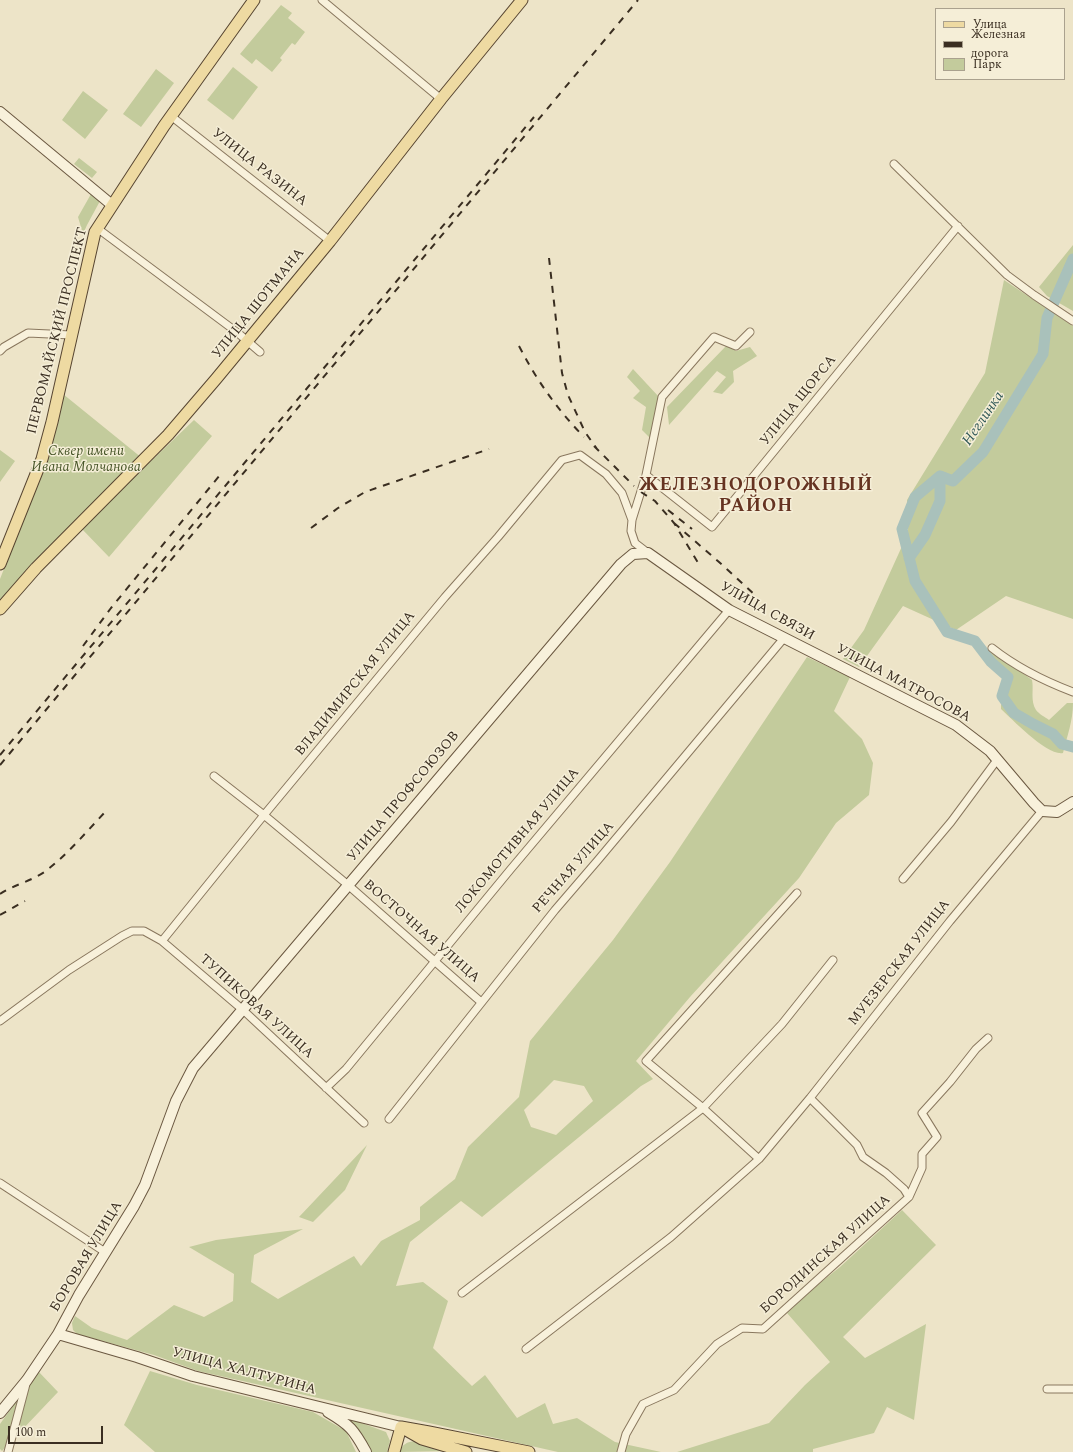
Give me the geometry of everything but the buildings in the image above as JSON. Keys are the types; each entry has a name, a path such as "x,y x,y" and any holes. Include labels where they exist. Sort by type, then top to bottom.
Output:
{"main road":[{"name":"ПЕРВОМАЙСКИЙ ПРОСПЕКТ","path":"0,564 42,459 52,422 94,232 171,116 254,0"},
{"name":"УЛИЦА ШОТМАНА","path":"3,606 36,568 168,435 330,241 441,99 522,0"},
{"path":"0,112 112,205"},
{"name":"УЛИЦА СВЯЗИ","path":"648,553 729,610 814,654"},
{"name":"УЛИЦА ПРОФСОЮЗОВ","path":"190,1074 193,1068 621,564 633,554 648,553"},
{"path":"0,614 3,606"},
{"name":"УЛИЦА МАТРОСОВА","path":"814,654 956,725 990,751 1034,804 1042,811"},
{"path":"1042,811 1057,812 1073,802"},
{"name":"БОРОВАЯ УЛИЦА","path":"27,1380 58,1334 74,1303 134,1206 145,1185 176,1101 190,1074"},
{"name":"УЛИЦА ХАЛТУРИНА","path":"58,1334 137,1357 193,1376 401,1427"},
{"path":"0,1413 27,1380"},
{"path":"320,1406 344,1422 357,1434 366,1452"},
{"path":"394,1452 401,1427"},
{"path":"401,1427 422,1439 466,1452"},
{"path":"401,1427 528,1452"}],"street":[{"path":"322,0 441,99"},
{"name":"УЛИЦА РАЗИНА","path":"171,116 330,241"},
{"path":"894,164 1007,275 1073,321"},
{"name":"УЛИЦА ЩОРСА","path":"646,476 712,527 958,226"},
{"path":"97,228 248,341 260,352"},
{"path":"648,553 636,543 631,531 632,520 646,476 662,397 714,337 736,346 750,332"},
{"path":"0,351 4,347 28,333 71,335"},
{"name":"ВЛАДИМИРСКАЯ УЛИЦА","path":"162,941 264,815 445,597 498,537 562,460 580,456 606,474 622,493 632,520"},
{"name":"ЛОКОМОТИВНАЯ УЛИЦА","path":"326,1088 346,1069 510,870 729,610"},
{"name":"РЕЧНАЯ УЛИЦА","path":"389,1119 555,910 660,788 784,638"},
{"path":"992,648 1028,672 1045,681 1073,692"},
{"path":"903,879 951,822 997,760"},
{"name":"ВОСТОЧНАЯ УЛИЦА","path":"214,776 264,815 348,885 481,1002"},
{"name":"МУЕЗЕРСКАЯ УЛИЦА","path":"526,1349 671,1237 759,1159 810,1098 950,921 1042,811"},
{"path":"759,1159 703,1108 646,1061 797,893"},
{"name":"ТУПИКОВАЯ УЛИЦА","path":"0,1021 69,970 122,936 132,931 144,931 162,941 243,1010 364,1123"},
{"path":"462,1293 703,1108 782,1024 834,960"},
{"name":"БОРОДИНСКАЯ УЛИЦА","path":"621,1452 626,1434 643,1404 674,1390 717,1344 742,1328 763,1329 909,1197 922,1168 922,1154 937,1137 922,1113 950,1082 976,1049 988,1038"},
{"path":"810,1098 857,1145 863,1157 886,1172 904,1189 909,1197"},
{"path":"0,1183 105,1252"},
{"name":"БОРОВАЯ УЛИЦА","path":"8,1452 27,1380"},
{"path":"1047,1389 1073,1389"}],"green space":[{"path":"281,5 292,13 288,18 305,32 295,45 292,43 280,58 282,60 272,72 256,59 252,64 240,54"},
{"path":"233,67 258,87 233,120 207,100"},
{"path":"156,69 174,83 141,127 123,114"},
{"path":"83,91 108,110 85,139 62,120"},
{"path":"79,158 97,172 92,178 74,164"},
{"path":"91,194 100,201 83,234 78,217"},
{"path":"1073,245 1073,311 1047,296 1039,287"},
{"path":"1004,280 1073,326 1073,619 1006,596 956,630 903,606 859,667 843,659 864,630 908,533 907,500 985,373"},
{"path":"727,345 736,351 750,347 757,356 733,371 734,382 722,394 713,392 726,377 717,371 669,425 667,407"},
{"path":"633,369 659,397 650,438 642,430 646,407 633,398 640,391 627,377"},
{"name":"Сквер имени Ивана Молчанова","path":"63,394 142,458 0,601 0,579 47,459"},
{"path":"194,420 212,436 109,557 81,528"},
{"path":"0,450 15,461 0,482"},
{"path":"990,652 994,652 1032,680 1034,706 1039,713 1049,720 1067,703 1073,703 1071,722 1063,753 1048,749 1030,736 1001,709 1001,705 1012,676 989,657"},
{"path":"807,657 850,677 834,711 862,739 873,763 869,795 836,823 799,878 690,997 636,1061 653,1079 641,1086 482,1217 461,1201 410,1242 396,1286 423,1282 448,1301 433,1348 472,1386 485,1375 517,1418 545,1403 553,1424 577,1418 615,1442 661,1452 558,1452 198,1371 154,1355 77,1334 73,1330 72,1323 75,1316 92,1328 127,1340 174,1305 204,1317 233,1301 234,1274 189,1247 216,1240 303,1229 254,1255 251,1282 278,1299 354,1256 361,1266 381,1241 420,1220 420,1207 455,1179 468,1147 519,1097 530,1041 613,940 670,862","holes":["554,1080 584,1086 593,1101 556,1135 531,1127 524,1110"]},
{"path":"367,1145 345,1190 313,1222 299,1217"},
{"path":"902,1210 936,1245 843,1337 865,1358 926,1324 914,1420 887,1407 874,1433 813,1449 813,1452 677,1452 769,1423 805,1385 830,1362 787,1313"},
{"path":"38,1371 58,1392 2,1451 0,1449 0,1424"},
{"path":"150,1371 197,1385 313,1412 346,1431 356,1452 155,1452 124,1425"},
{"path":"348,1418 386,1432 390,1441 387,1452 370,1452"},
{"path":"415,1441 448,1451 400,1452 405,1444"}],"waterway":[{"name":"Неглинка","path":"1073,259 1047,318 1043,354 983,452 953,481 940,476 915,497 902,529 915,581 947,632 975,641 991,662 1008,677 1002,696 1014,713 1053,734 1062,744 1073,747"},
{"path":"909,558 925,535 940,501 940,476"}],"railway":[{"path":"0,765 638,0"},
{"path":"0,755 534,117"},
{"path":"549,258 562,373 568,395 585,432 597,449"},
{"path":"519,346 548,394 584,437"},
{"path":"594,446 634,486"},
{"path":"311,528 338,508 365,492 489,449"},
{"path":"83,646 111,608 220,475"},
{"path":"641,492 655,501 674,523 700,566"},
{"path":"668,510 692,529"},
{"path":"674,523 754,594"},
{"path":"0,894 42,874 70,849 106,811"},
{"path":"0,915 25,901"}],"district":[{"name":"ЖЕЛЕЗНОДОРОЖНЫЙ РАЙОН","path":"756,496"}]}
